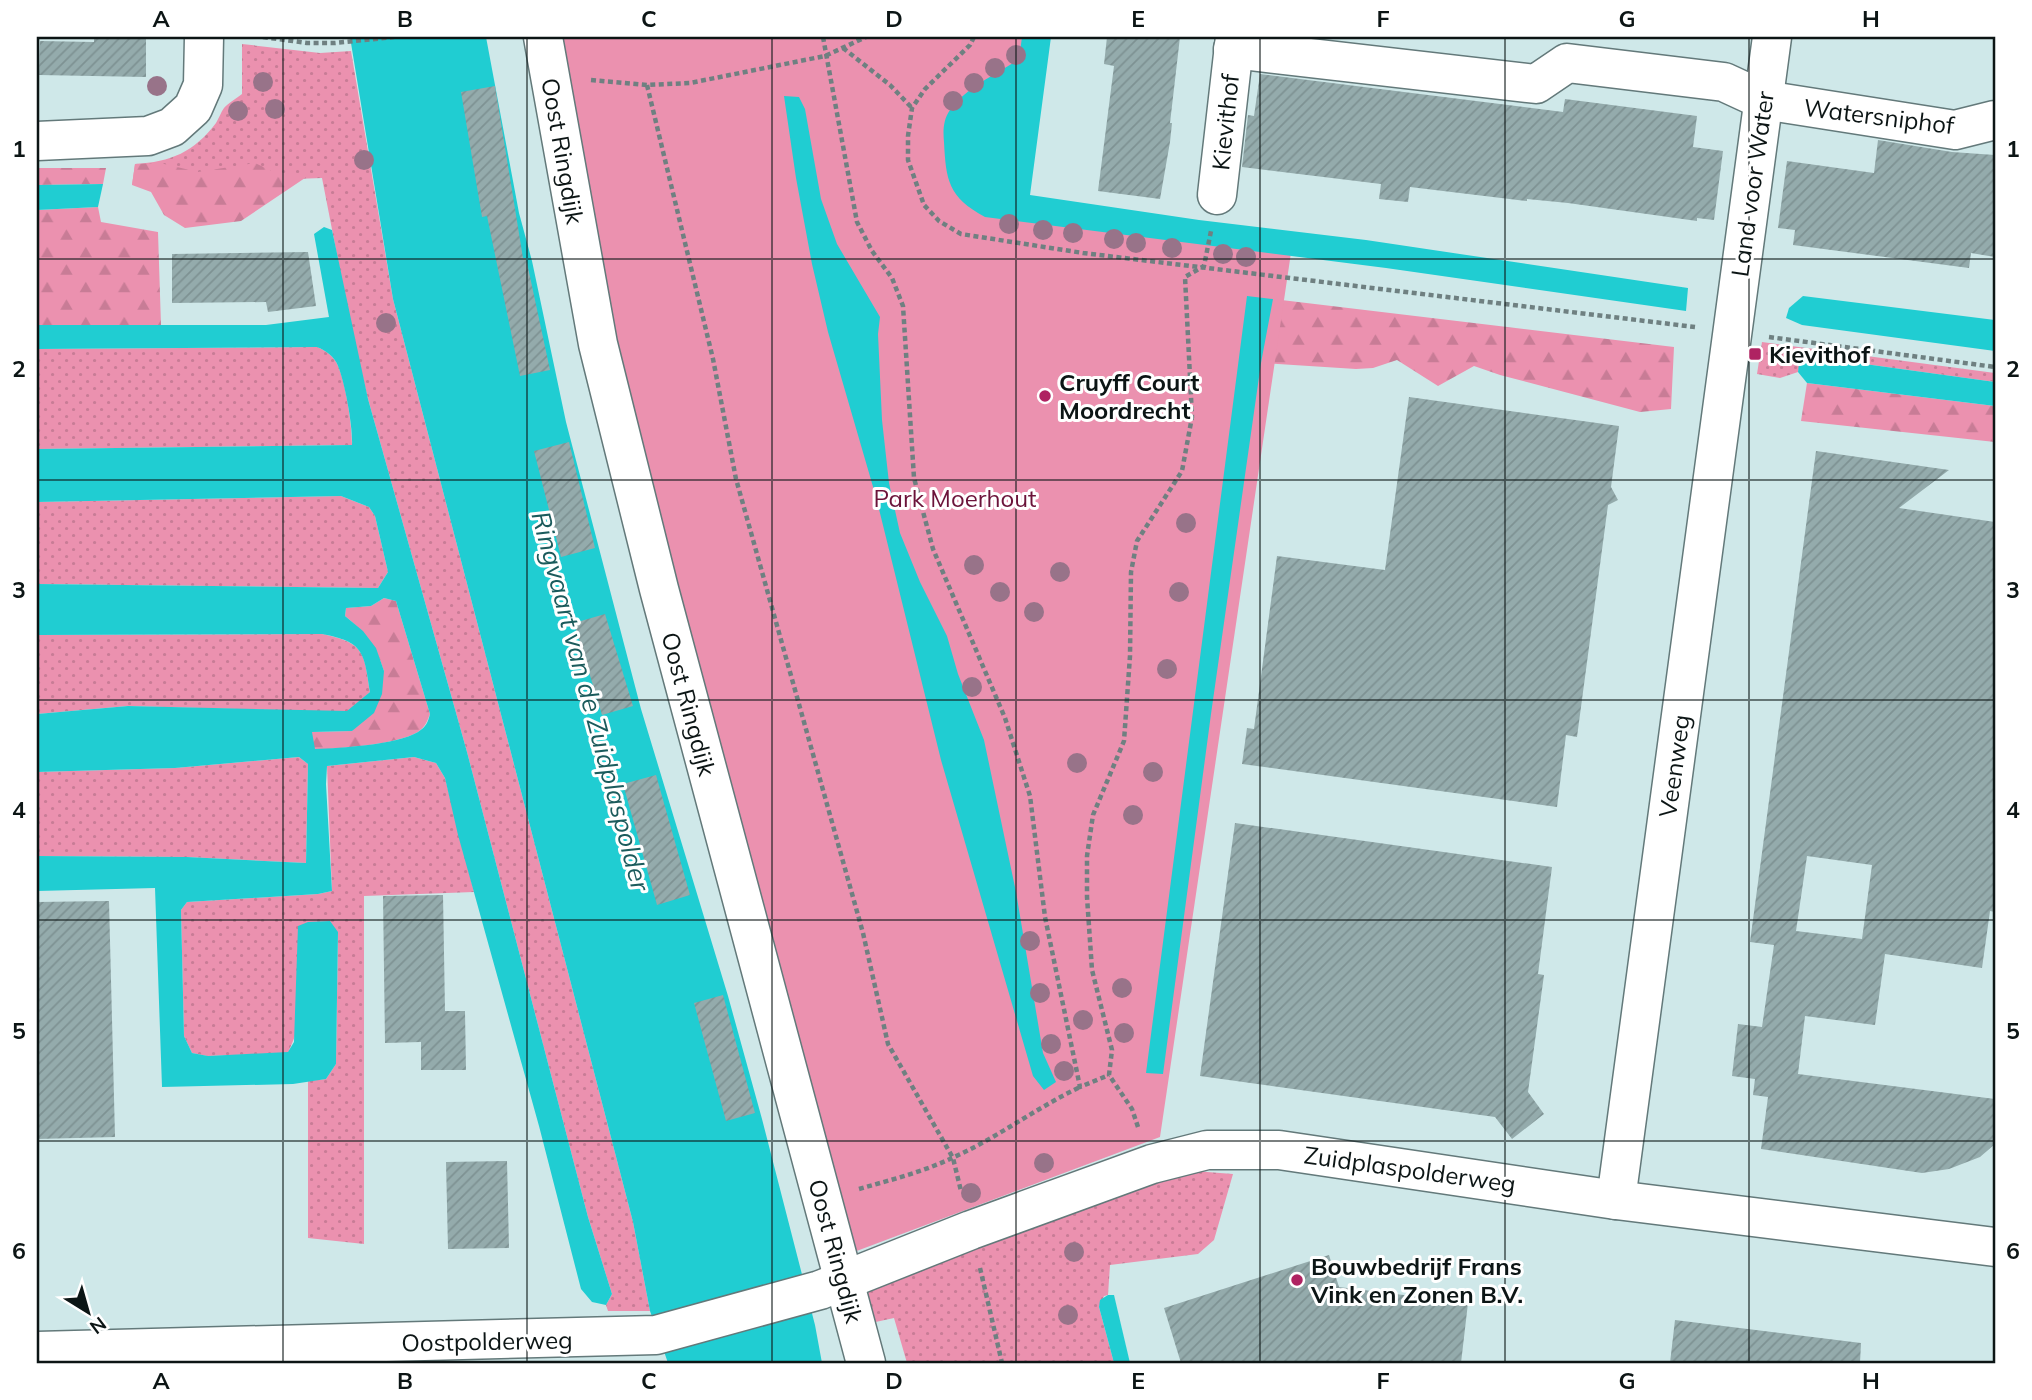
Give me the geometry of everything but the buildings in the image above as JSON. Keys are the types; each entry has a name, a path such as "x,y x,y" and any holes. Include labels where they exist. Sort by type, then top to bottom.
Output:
{"street":[{"path":"37,141 148,136 172,127 193,108 203,85 204,37"},
{"name":"Oost Ringdijk","path":"543,37 598,344 659,589 822,1200 832,1284 866,1363"},
{"name":"Land voor Water","path":"1732,332 1772,37"},
{"name":"Kievithof","path":"1217,195 1234,43 1535,84 1567,63 1724,82 1763,100"},
{"name":"Watersniphof","path":"1763,100 1955,130 1995,120"},
{"name":"Veenweg","path":"1616,1200 1732,332"},
{"name":"Zuidplaspolderweg","path":"832,1284 1152,1164 1207,1150 1279,1150 1616,1200 1995,1247"},
{"name":"Oostpolderweg","path":"37,1351 656,1335 832,1284"}],"path":[{"path":"263,37 307,43 394,37"},
{"path":"822,37 857,222 872,251 892,278 902,306 914,478 933,548 1004,718 1030,796 1045,917 1080,1087"},
{"path":"550,79 578,78 647,85 690,83 825,56 866,37"},
{"path":"974,37 971,45 925,89 912,108 908,136 908,160 924,205 939,221 961,234 1083,253 1204,266 1995,367"},
{"path":"843,47 890,85 912,108"},
{"path":"647,85 713,359 736,479 863,933 888,1044 953,1158 1002,1363"},
{"path":"1152,1164 1132,1110 1110,1075 1112,1050 1093,970 1087,897 1087,856 1093,815 1124,741 1130,656 1130,572 1137,541 1181,471 1192,416 1185,277 1204,266 1207,258"},
{"path":"822,1200 933,1167 1054,1100 1110,1075"}],"green space":[{"name":"Park Moerhout","path":"550,37 1030,37 1008,206 1292,246 1160,1137 846,1255 667,604"},
{"path":"242,44 320,53 351,51 393,299 633,1222 650,1311 608,1311 606,1305 612,1294 588,1217 467,752 368,399 322,178 132,185 135,164 160,161 181,154 208,133 226,106 242,94"},
{"path":"160,163 198,172 255,163 276,173 306,174 305,178 241,221 185,228 164,215 151,192 132,185 135,164"},
{"path":"37,168 106,168 103,184 37,185"},
{"path":"98,207 101,222 158,232 161,325 37,325 37,210"},
{"path":"1273,299 1674,347 1671,409 1640,412 1474,366 1438,386 1397,360 1373,368 1356,369 1261,363"},
{"path":"1762,342 1995,373 1995,382 1814,357 1800,363 1798,372 1780,378 1757,374"},
{"path":"317,347 332,357 341,374 348,405 352,445 37,449 37,349"},
{"path":"1807,383 1995,406 1995,442 1801,421"},
{"path":"341,496 369,507 375,516 388,572 378,588 37,584 37,502"},
{"path":"384,598 396,601 430,714 428,719 418,732 396,740 314,750 311,732 352,731 384,671 369,640 345,616 346,608 371,606"},
{"path":"322,634 347,641 360,651 364,658 370,692 348,712 128,706 37,714 37,635"},
{"path":"299,757 308,764 306,863 187,857 37,856 37,772 175,768"},
{"path":"414,757 436,763 445,778 474,892 364,896 364,1244 308,1238 308,1081 326,1079 336,1064 338,932 288,1053 207,1056 192,1053 184,1036 181,910 187,902 332,891 327,766"},
{"path":"1168,1169 1233,1174 1214,1240 1198,1254 1110,1265 1108,1295 1104,1296 1099,1307 1114,1363 907,1363 894,1318 871,1323 866,1299 869,1291"}],"water":[{"name":"Ringvaart van de Zuidplaspolder","path":"350,37 486,37 519,213 532,261 566,422 641,709 728,996 762,1119 815,1325 822,1363 668,1363 650,1311 633,1222 393,299"},
{"path":"1022,37 1051,37 1030,195 1199,220 1366,240 1688,288 1686,311 1386,268 985,217 963,202 951,186 945,155 945,122 950,110 964,95 1019,59"},
{"path":"784,96 799,97 805,109 821,199 837,244 880,317 878,334 882,420 889,483 900,533 920,582 947,636 958,674 984,740 1016,892 1043,1053 1056,1082 1044,1090 1033,1076 941,760 876,497 828,332 812,264"},
{"path":"103,184 98,207 37,210 37,185"},
{"path":"324,227 332,230 368,399 467,752 588,1217 612,1294 606,1305 592,1302 581,1289 445,778 436,763 414,757 327,766 332,891 187,902 181,910 184,1036 192,1053 208,1056 288,1052 294,1042 298,926 308,922 330,921 338,932 336,1064 326,1079 293,1084 162,1087 155,888 37,891 37,856 187,857 306,863 308,764 299,757 175,768 37,772 37,714 128,706 347,711 370,692 360,651 346,641 322,634 37,635 37,584 378,588 388,572 375,516 369,507 341,496 37,502 37,449 352,445 348,405 337,363 317,347 37,349 37,325 266,325 329,317 314,234","holes":["384,598 396,601 430,714 426,724 418,732 396,740 315,749 312,732 352,731 374,713 382,694 384,671 376,648 363,631 345,616 346,608 371,606"]},
{"path":"1247,296 1273,299 1261,363 1211,714 1163,1074 1146,1073"},
{"path":"1803,296 1995,320 1995,351 1802,325 1786,318 1789,308"},
{"path":"1814,357 1995,382 1995,406 1807,383 1798,372 1799,363"},
{"path":"1114,1295 1130,1363 1114,1363 1099,1307 1100,1300"}],"place":[{"name":"Kievithof","path":"1755,354"},
{"name":"Cruyff Court Moordrecht","path":"1045,396"},
{"name":"Bouwbedrijf Frans Vink en Zonen B.V.","path":"1297,1280"}]}
